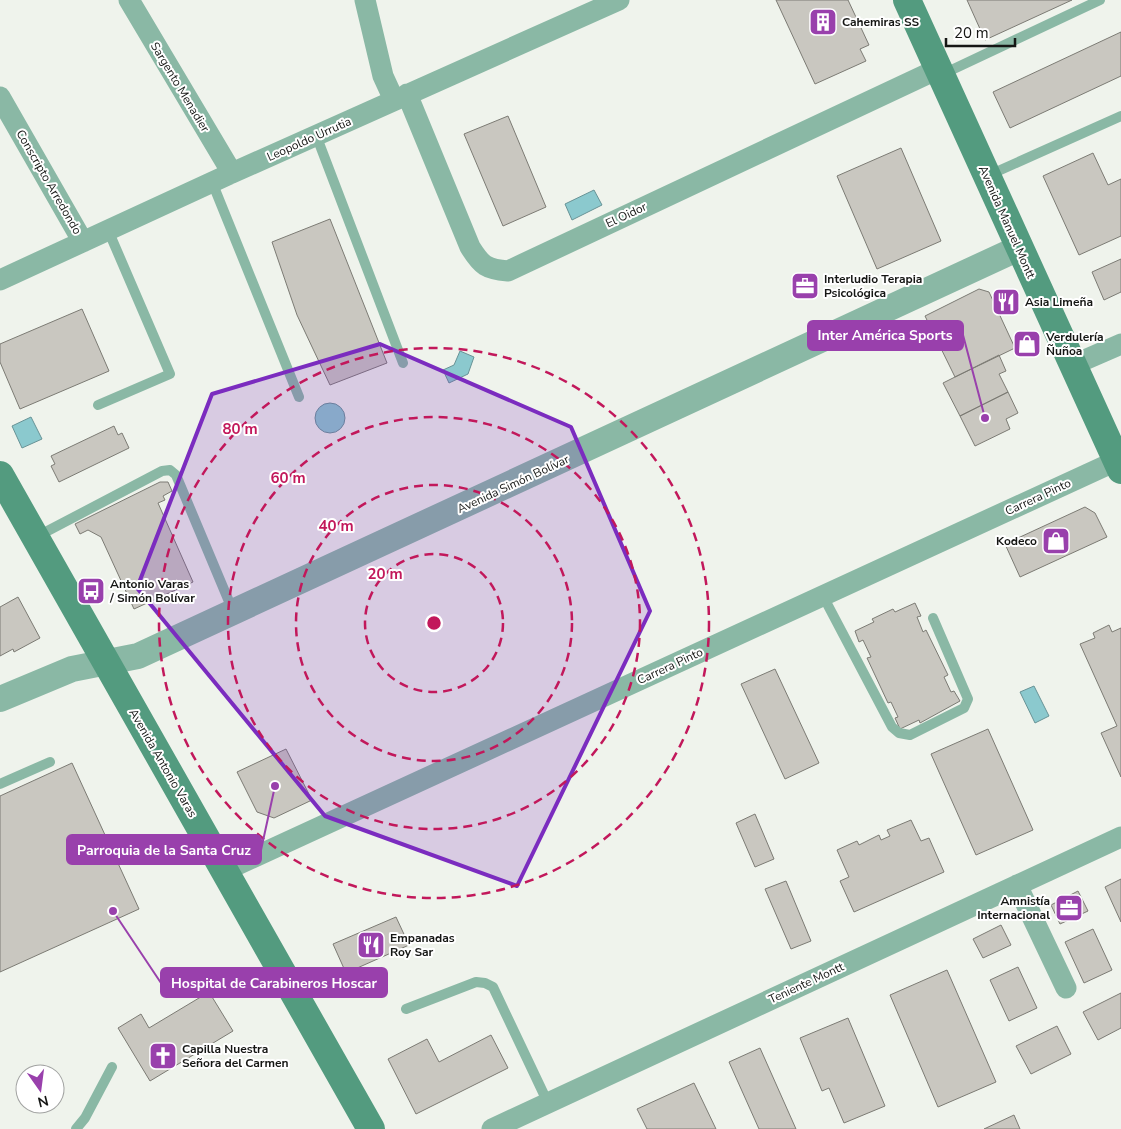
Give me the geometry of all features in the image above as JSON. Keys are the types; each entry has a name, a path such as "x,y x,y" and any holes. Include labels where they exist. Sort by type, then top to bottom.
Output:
{"main road":[{"name":"Avenida Manuel Montt","path":"907,0 1018,248 1119,463"},
{"name":"Avenida Antonio Varas","path":"0,475 371,1129"}],"street":[{"name":"Sargento Menadier","path":"129,0 232,173"},
{"name":"El Oidor","path":"365,0 383,76 401,97 470,247 480,262 491,269 508,270 939,72"},
{"name":"Leopoldo Urrutia","path":"0,280 212,182 619,0"},
{"name":"Conscripto Arredondo","path":"0,97 83,242"},
{"name":"Avenida Simón Bolívar","path":"0,699 54,676 138,656 1018,248"},
{"path":"1073,364 1121,344"},
{"name":"Carrera Pinto","path":"224,872 823,596 1119,463"},
{"name":"Teniente Montt","path":"492,1129 1121,837"},
{"path":"1018,885 1066,988"}],"lane":[{"path":"939,72 1100,0"},
{"path":"986,176 1121,116"},
{"path":"316,135 403,363"},
{"path":"212,182 299,397"},
{"path":"98,405 170,374 108,230"},
{"path":"36,537 162,471 170,470 176,475 234,612"},
{"path":"823,596 892,728 899,734 910,735 964,708 968,699 933,618"},
{"path":"0,784 50,762"},
{"path":"406,1009 476,982 485,983 493,987 548,1103"},
{"path":"76,1129 85,1118 112,1067"}],"highlighted area":[{"path":"380,344 571,427 650,611 517,886 325,816 137,588 212,394"}],"water":[{"path":"594,190 602,205 572,220 565,204"},
{"path":"460,351 474,357 468,374 449,383 443,370 454,365"},
{"path":"330,403 341,407 345,418 341,429 330,433 319,429 315,418 319,407"},
{"path":"31,417 42,439 22,448 12,426"},
{"path":"1034,686 1049,716 1035,723 1020,692"}],"building":[{"name":"Cahemiras SS","path":"776,0 848,0 869,45 860,49 866,61 815,84"},
{"path":"967,0 1072,0 985,40"},
{"path":"1121,32 1121,76 1010,128 993,92"},
{"path":"508,116 546,207 503,226 464,134"},
{"path":"901,148 941,241 877,269 837,176"},
{"path":"1093,153 1108,185 1121,179 1121,236 1079,255 1043,176"},
{"path":"330,219 387,363 330,385 297,315 272,242"},
{"path":"1121,259 1121,292 1104,300 1092,272"},
{"path":"979,289 989,292 1015,348 955,377 925,316"},
{"path":"82,309 109,371 20,409 0,362 0,344"},
{"path":"999,355 1006,371 999,374 1008,392 960,416 943,383"},
{"path":"1008,392 1018,413 1006,419 1010,429 975,446 960,416"},
{"path":"114,426 118,435 122,433 129,448 59,482 51,466 55,464 51,456"},
{"path":"160,482 168,482 172,491 163,496 165,500 158,503 193,582 134,609 101,537 88,530 80,534 75,524"},
{"name":"Kodeco","path":"1085,507 1095,513 1107,537 1020,577 1005,544"},
{"path":"18,597 40,638 14,652 13,649 0,656 0,607"},
{"path":"915,603 921,616 917,617 923,632 926,630 948,675 944,677 951,692 954,691 960,701 920,723 919,720 900,729 895,718 898,717 891,702 888,703 867,658 871,657 863,640 859,642 855,631 874,622 872,619 893,609 895,612"},
{"path":"1109,625 1112,632 1121,628 1121,777 1101,733 1117,726 1080,644 1095,638 1093,633"},
{"path":"775,669 819,763 785,779 741,684"},
{"path":"988,729 1033,830 976,855 931,754"},
{"path":"286,749 312,800 274,818 257,812 237,772"},
{"path":"72,763 139,909 0,972 0,796"},
{"path":"755,814 774,859 755,867 736,823"},
{"path":"911,820 921,841 929,838 944,872 854,912 840,881 849,877 837,850 857,841 859,845 879,835 881,840 890,836 887,830"},
{"path":"1121,879 1121,922 1105,887"},
{"path":"786,881 811,941 791,949 765,889"},
{"name":"Amnistía Internacional","path":"1078,891 1088,911 1060,924 1051,905"},
{"name":"Empanadas Roy Sar","path":"396,917 409,945 346,973 333,944"},
{"path":"1001,925 1011,945 983,958 973,939"},
{"path":"1093,929 1112,970 1084,983 1065,942"},
{"path":"1018,967 1037,1008 1009,1021 990,980"},
{"path":"947,970 996,1082 938,1107 890,995"},
{"name":"Capilla Nuestra Señora del Carmen","path":"209,992 233,1031 150,1081 118,1028 141,1014 149,1028"},
{"path":"1121,993 1121,1028 1098,1040 1083,1012"},
{"path":"848,1018 885,1106 844,1123 829,1088 822,1091 800,1038"},
{"path":"1057,1026 1071,1054 1031,1074 1016,1046"},
{"path":"491,1035 508,1068 416,1114 388,1059 427,1039 439,1062"},
{"path":"760,1048 796,1129 759,1129 729,1062"},
{"path":"694,1083 716,1129 647,1129 637,1109"},
{"path":"1014,1115 1020,1129 984,1129"}],"place":[{"name":"Cahemiras SS","path":"823,22"},
{"name":"Interludio Terapia Psicológica","path":"805,286"},
{"name":"Asia Limeña","path":"1006,302"},
{"name":"Verdulería Ñuñoa","path":"1027,344"},
{"name":"Inter América Sports","path":"985,418"},
{"name":"Kodeco","path":"1056,541"},
{"name":"Antonio Varas / Simón Bolívar","path":"91,591"},
{"name":"Parroquia de la Santa Cruz","path":"275,786"},
{"name":"Amnistía Internacional","path":"1069,908"},
{"name":"Hospital de Carabineros Hoscar","path":"113,911"},
{"name":"Empanadas Roy Sar","path":"371,945"},
{"name":"Capilla Nuestra Señora del Carmen","path":"163,1056"}]}
